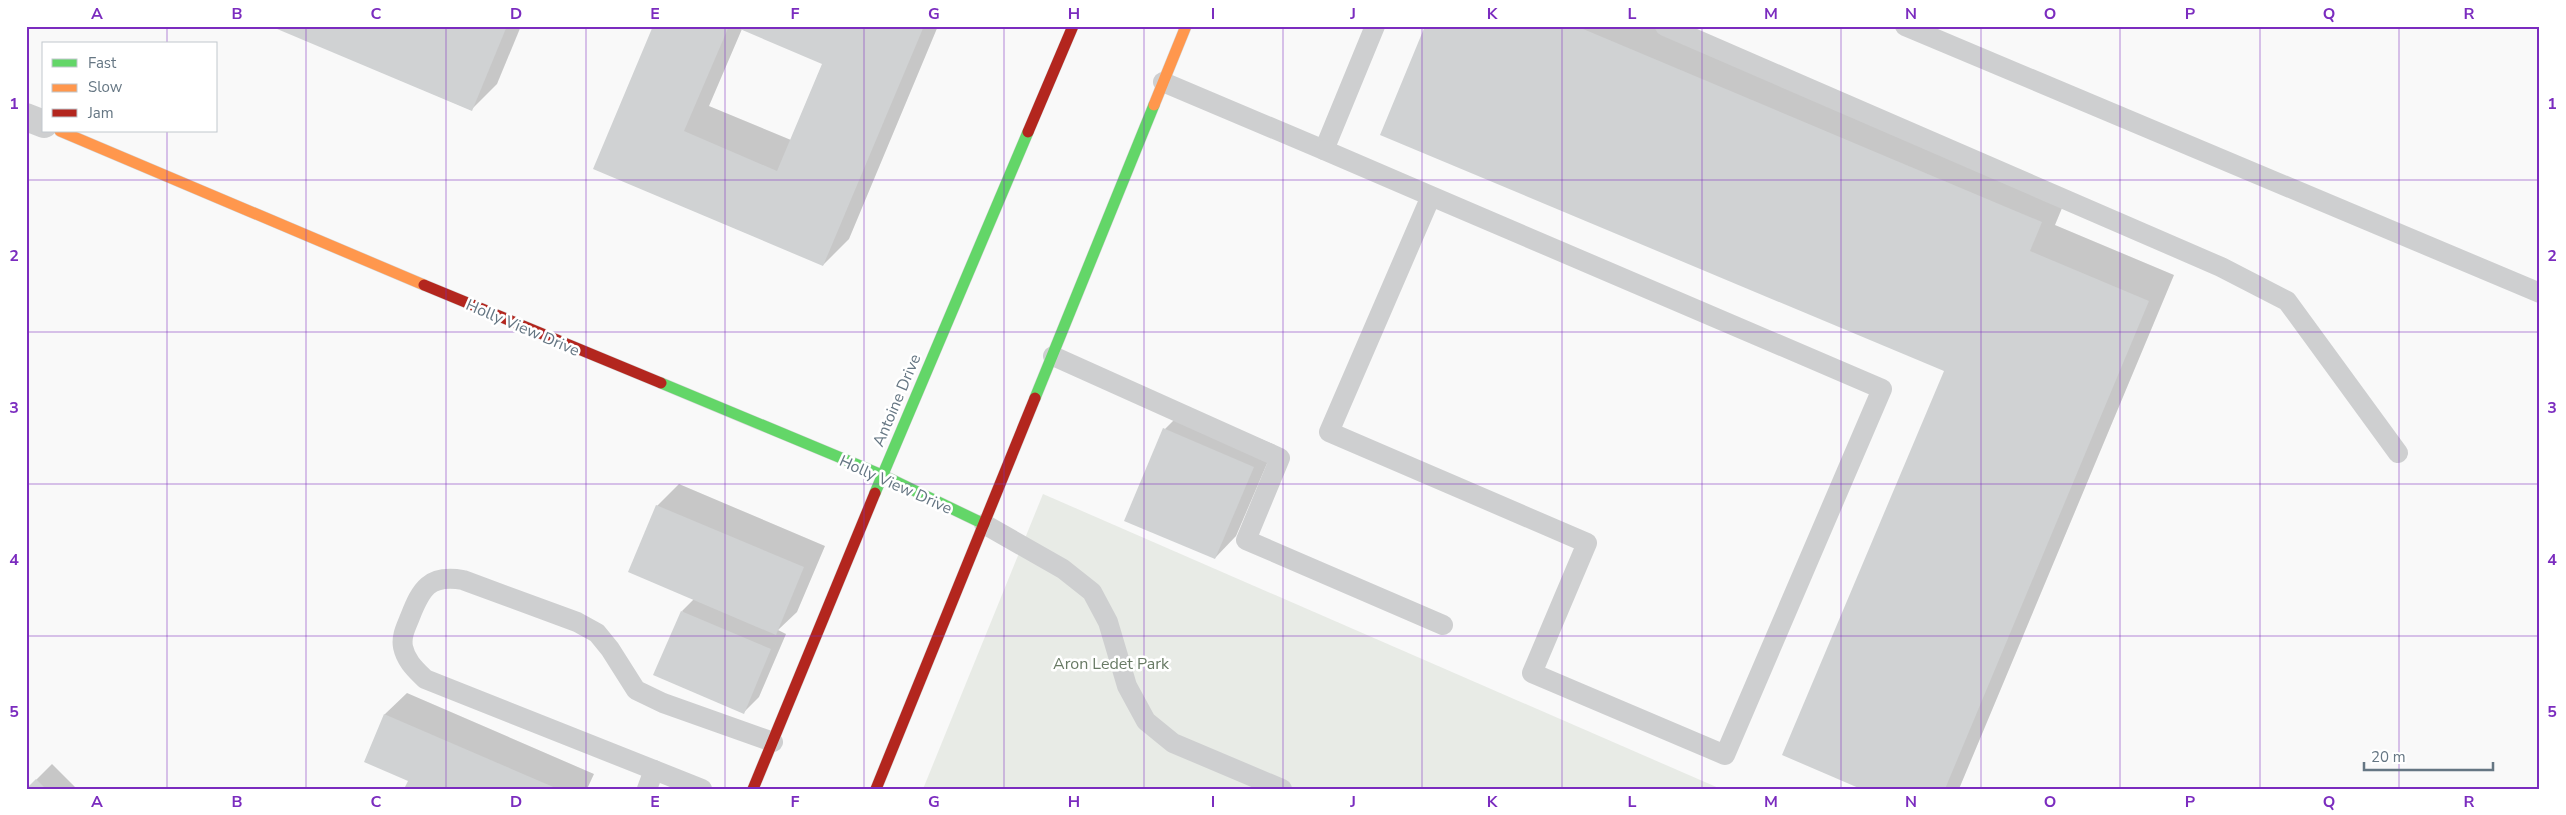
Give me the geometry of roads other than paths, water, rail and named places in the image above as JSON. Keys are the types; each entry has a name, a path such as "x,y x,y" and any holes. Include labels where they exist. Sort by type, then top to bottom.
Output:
{"main road":[{"name":"Antoine Drive","path":"753,789 882,475 1073,26"},
{"path":"876,789 1186,26"},
{"name":"Holly View Drive","path":"62,132 431,289 882,475 984,524"}],"street":[{"path":"26,117 42,123"}],"lane":[{"path":"1324,150 1376,26"},
{"path":"1664,26 2221,267 2287,301 2398,453"},
{"path":"1905,26 2540,293"},
{"path":"1163,82 1324,150 1882,389 1725,755 1532,673 1587,543 1330,432 1431,196"},
{"path":"1053,356 1280,458 1246,540 1443,625"},
{"path":"984,524 1063,569 1092,592 1108,622 1127,686 1146,721 1173,743 1282,789"},
{"path":"702,789 650,780 586,743 425,679 411,666 403,646 403,634 418,596 426,586 439,578 463,580 578,622 597,633 610,649 636,690 663,703 773,742"}],"park label":[{"name":"Aron Ledet Park","path":"1111,663"}]}
